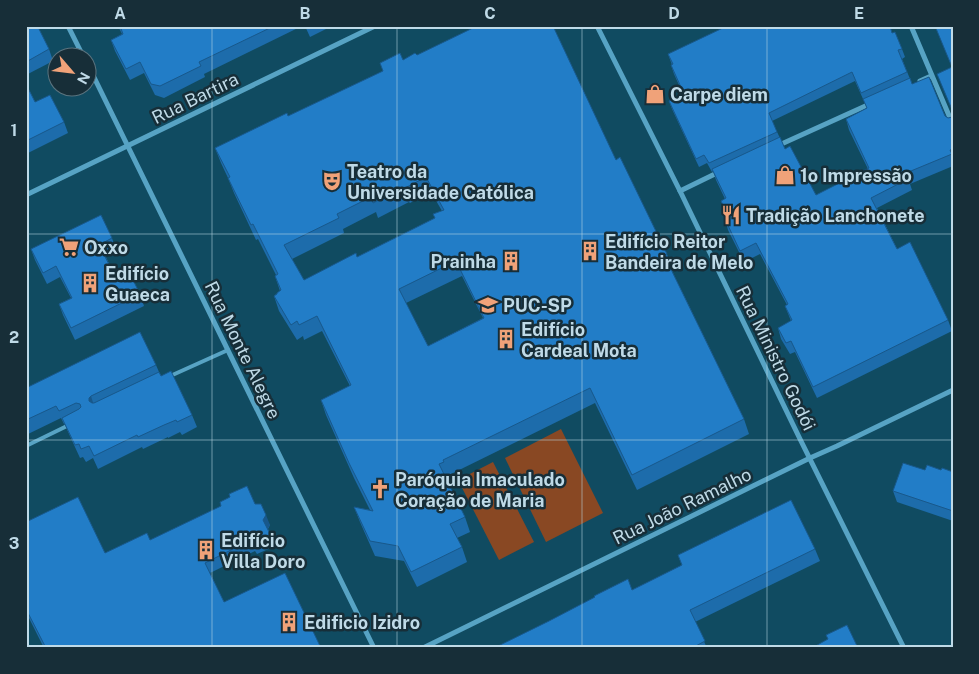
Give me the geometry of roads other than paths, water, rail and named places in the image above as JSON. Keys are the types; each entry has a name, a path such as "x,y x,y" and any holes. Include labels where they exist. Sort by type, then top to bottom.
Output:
{"street":[{"path":"68,26 79,48"},
{"name":"Rua Bartira","path":"26,195 375,26"},
{"name":"Rua Ministro Godói","path":"597,26 680,190 904,648"},
{"path":"911,26 953,126"},
{"path":"914,84 931,76"},
{"name":"Rua Monte Alegre","path":"98,86 374,648"},
{"path":"772,148 878,100"},
{"path":"680,190 728,168"},
{"name":"Rua João Ramalho","path":"423,648 953,390"}],"lane":[{"path":"164,380 228,350"},
{"path":"26,446 74,423"}],"place":[{"name":"Carpe diem","path":"655,94"},
{"name":"1o Impressão","path":"785,175"},
{"name":"Teatro da Universidade Católica","path":"332,181"},
{"name":"Tradição Lanchonete","path":"731,215"},
{"name":"Oxxo","path":"69,247"},
{"name":"Edifício Reitor Bandeira de Melo","path":"590,251"},
{"name":"Prainha","path":"511,261"},
{"name":"Edifício Guaeca","path":"90,283"},
{"name":"PUC-SP","path":"488,305"},
{"name":"Edifício Cardeal Mota","path":"506,339"},
{"name":"Paróquia Imaculado Coração de Maria","path":"380,489"},
{"name":"Edifício Villa Doro","path":"206,550"},
{"name":"Edificio Izidro","path":"289,622"}]}
